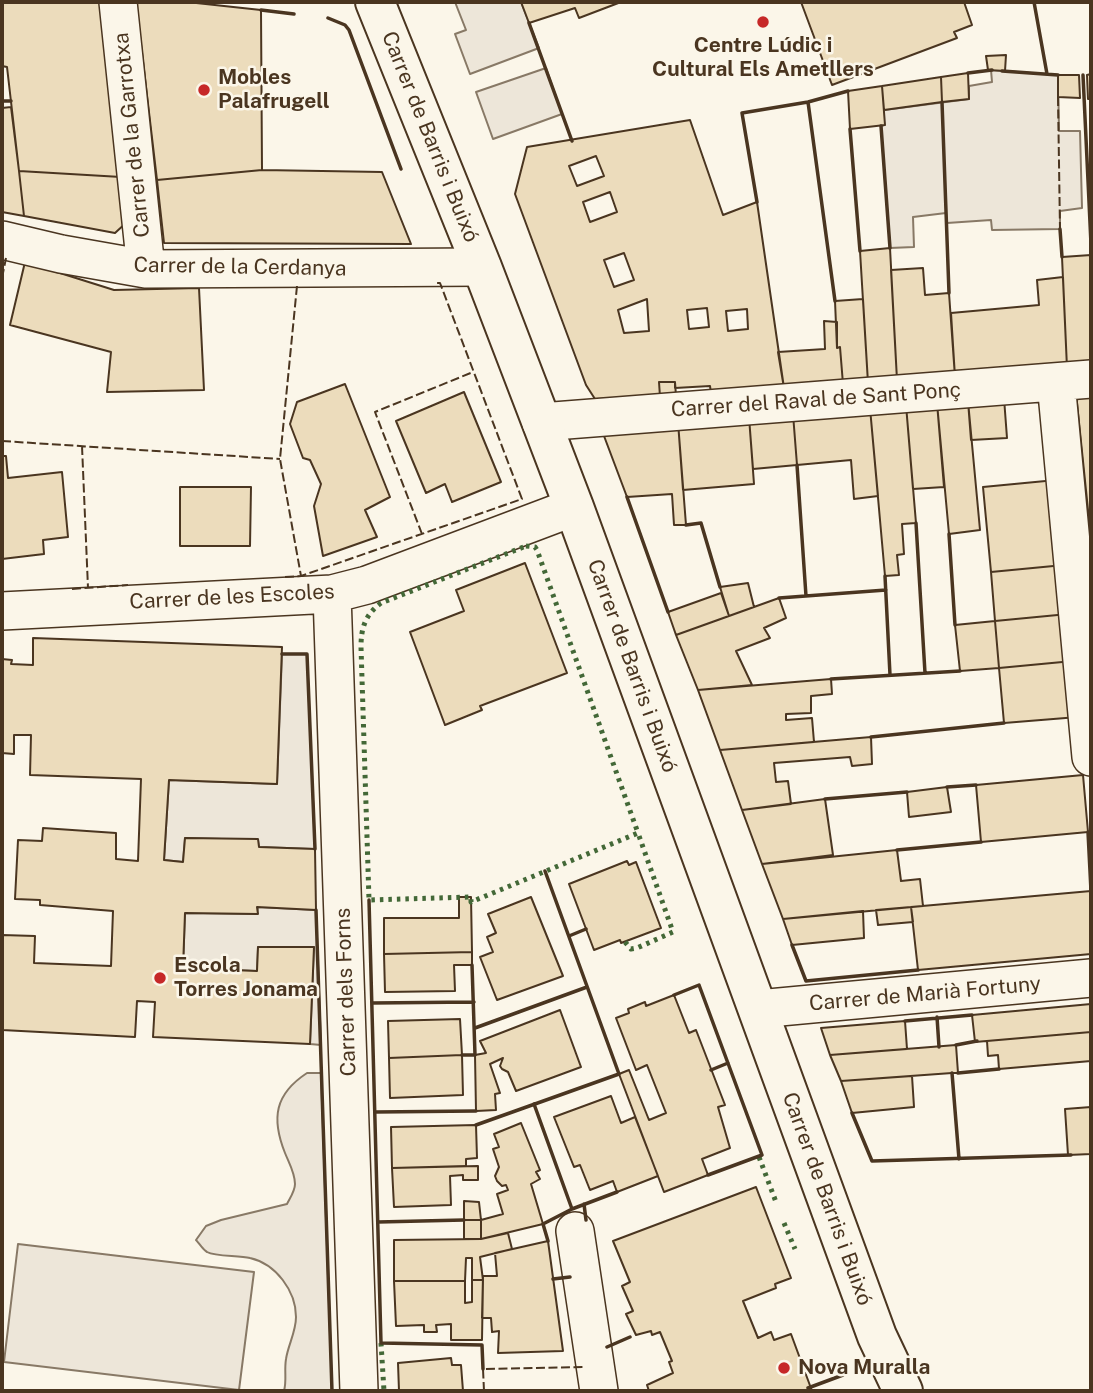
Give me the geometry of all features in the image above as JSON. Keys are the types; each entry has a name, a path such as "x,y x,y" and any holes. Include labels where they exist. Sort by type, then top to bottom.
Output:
{"street":[{"name":"Carrer de la Garrotxa","path":"118,2 146,269"},
{"name":"Carrer de Barris i Buixó","path":"375,2 482,267 541,422 877,1336 903,1391"},
{"name":"Carrer de la Cerdanya","path":"2,240 146,269 482,267"},
{"name":"Carrer del Raval de Sant Ponç","path":"541,422 1074,380"},
{"path":"1074,380 1091,757"},
{"name":"Carrer de les Escoles","path":"2,611 332,594 367,586 573,507"},
{"name":"Carrer dels Forns","path":"332,594 359,1391"},
{"name":"Carrer de Marià Fortuny","path":"758,1009 1091,978"},
{"path":"575,1231 598,1391"},
{"name":"Carrer de Barris i Buixó","path":"877,1336 886,1391"}],"shaded area":[{"path":"455,2 521,2 539,48 470,74 455,34 466,30"},
{"path":"546,68 562,114 493,139 476,92"},
{"path":"991,70 1058,75 1059,131 1080,131 1082,208 1060,211 1060,229 992,230 991,220 947,223 946,213 913,217 914,247 890,248 881,126 884,125 884,110 969,99 969,86 992,82"},
{"path":"282,654 307,654 315,849 259,847 258,840 185,838 183,862 164,860 169,780 277,784"},
{"path":"258,907 316,910 321,1045 310,1044 314,947 258,947 257,971 183,968 185,913 257,914"},
{"path":"307,1073 321,1073 332,1391 284,1391 286,1359 296,1317 288,1288 276,1272 250,1258 207,1252 196,1240 206,1226 221,1220 287,1204 295,1180 281,1140 277,1118 282,1098 288,1089"},
{"path":"18,1244 254,1272 239,1390 4,1362"}],"building":[{"path":"2,2 102,2 121,177 19,171 7,67 2,66"},
{"name":"Mobles Palafrugell","path":"136,2 187,2 261,10 262,170 157,180"},
{"path":"521,2 621,2 579,18 575,8 529,23"},
{"path":"801,2 964,2 972,25 954,32 957,38 832,85"},
{"path":"1006,55 1005,71 988,70 986,56"},
{"path":"968,73 969,99 942,102 941,77"},
{"path":"1091,74 1091,99 1088,99 1087,75"},
{"path":"1058,75 1079,75 1080,98 1058,97"},
{"path":"941,77 942,102 884,110 882,86"},
{"path":"882,86 885,125 850,129 848,91"},
{"path":"11,107 24,216 2,212 2,108"},
{"path":"690,120 723,215 757,202 784,388 711,393 710,386 675,388 675,382 659,382 660,397 595,399 586,385 515,194 527,147","holes":["596,156 604,176 577,186 569,166","610,192 617,212 590,222 583,202","624,253 634,280 614,287 604,260","647,299 649,331 624,333 618,310","707,308 709,327 689,329 687,310","747,309 748,329 728,331 726,311"]},
{"path":"262,170 382,172 411,244 164,243 157,180"},
{"path":"19,171 121,177 127,222 115,233 24,216"},
{"path":"890,248 897,380 868,383 860,251"},
{"path":"1091,255 1091,367 1067,368 1062,257"},
{"path":"25,262 114,290 199,288 204,390 107,392 111,352 10,325"},
{"path":"923,268 925,295 949,293 955,377 897,380 891,270"},
{"path":"1063,277 1067,368 955,377 951,313 1039,305 1037,280"},
{"path":"863,299 868,383 843,384 840,347 837,348 835,301"},
{"path":"824,321 837,322 837,348 840,347 843,384 784,388 778,352 825,349"},
{"path":"659,382 675,382 676,396 660,397"},
{"path":"345,384 390,497 365,510 377,537 323,556 314,506 321,484 310,460 303,458 290,424 297,402"},
{"path":"1091,391 1091,539 1076,393"},
{"path":"464,392 501,482 452,502 445,484 426,493 396,421"},
{"path":"1004,398 1007,438 971,440 968,401"},
{"path":"968,401 980,530 949,534 937,403"},
{"path":"937,403 944,487 913,489 906,405"},
{"path":"906,405 916,523 902,524 904,554 897,555 899,575 885,576 870,408"},
{"path":"870,408 878,496 854,499 851,460 797,465 793,414"},
{"path":"793,414 797,465 753,469 749,417"},
{"path":"749,417 754,484 683,490 678,422"},
{"path":"678,422 686,525 674,525 672,494 627,497 601,428"},
{"path":"2,456 6,456 8,478 62,472 68,537 43,540 44,554 2,559"},
{"path":"1056,480 1064,565 991,572 983,487"},
{"path":"180,487 251,487 250,546 180,546"},
{"path":"525,563 567,673 480,706 482,710 445,725 410,632 464,611 456,590"},
{"path":"1064,565 1068,614 995,621 991,572"},
{"path":"748,583 754,607 729,616 720,587"},
{"path":"721,593 729,616 676,635 668,612"},
{"path":"779,598 786,618 764,628 770,638 736,651 752,685 698,690 676,635"},
{"path":"1068,614 1073,661 999,668 995,621"},
{"path":"995,621 999,668 960,671 955,625"},
{"path":"33,638 282,647 277,784 169,780 164,860 183,862 185,838 258,839 259,847 315,849 316,910 257,907 258,914 185,913 183,968 257,971 258,947 314,947 310,1044 153,1037 155,1002 137,1001 135,1037 2,1030 2,935 35,936 34,963 111,966 113,911 40,905 40,900 15,899 18,840 42,841 43,828 116,833 116,859 138,861 141,779 30,775 31,735 14,735 14,754 2,753 2,659 12,660 11,664 33,665"},
{"path":"1073,661 1078,717 1004,723 999,668"},
{"path":"831,679 832,694 811,696 811,713 786,714 786,720 812,718 814,742 720,750 698,690"},
{"path":"871,737 872,764 852,766 850,757 774,763 776,782 788,781 791,804 742,810 720,750"},
{"path":"1083,775 1088,832 981,842 976,785"},
{"path":"947,787 951,812 909,817 907,792"},
{"path":"825,799 833,855 762,864 742,810"},
{"path":"897,850 901,881 920,879 923,906 783,919 762,864"},
{"path":"627,861 629,865 636,862 661,928 594,950 569,884"},
{"path":"1091,891 1091,954 918,970 911,907"},
{"path":"459,897 471,897 472,952 384,954 384,918 459,918"},
{"path":"531,897 563,976 497,1000 480,957 493,952 487,937 496,933 488,914"},
{"path":"911,907 913,922 878,925 876,910"},
{"path":"863,911 864,938 792,945 783,919"},
{"path":"472,952 472,965 454,965 455,991 385,992 384,954"},
{"path":"674,995 689,1033 696,1030 725,1105 718,1107 730,1148 702,1159 708,1175 664,1192 619,1074 629,1070 649,1120 666,1113 647,1065 636,1070 616,1018 645,1002 646,1006"},
{"path":"1091,1004 1091,1032 975,1042 972,1015"},
{"path":"560,1010 581,1067 516,1091 508,1072 500,1066 503,1058 490,1064 500,1093 495,1094 496,1110 476,1111 475,1055 486,1053 480,1041"},
{"path":"460,1019 462,1055 389,1058 388,1021"},
{"path":"905,1021 907,1049 830,1055 821,1028"},
{"path":"1091,1032 1091,1061 999,1069 998,1055 988,1056 987,1041"},
{"path":"956,1045 958,1073 841,1081 830,1055"},
{"path":"462,1055 463,1095 390,1098 389,1058"},
{"path":"912,1076 914,1107 852,1113 841,1081"},
{"path":"611,1096 621,1123 635,1117 658,1176 617,1192 613,1181 590,1190 580,1165 574,1167 554,1117"},
{"path":"1091,1107 1091,1154 1068,1155 1065,1109"},
{"path":"521,1123 540,1170 536,1172 540,1179 531,1184 543,1224 481,1239 481,1220 503,1214 497,1194 508,1190 495,1176 499,1167 493,1149 499,1147 494,1134"},
{"path":"476,1125 477,1158 466,1159 466,1166 392,1168 391,1127"},
{"path":"478,1166 478,1180 463,1180 463,1175 450,1176 451,1205 394,1207 392,1168"},
{"path":"756,1187 791,1278 775,1284 776,1288 743,1301 758,1338 771,1332 774,1340 791,1334 812,1391 649,1391 647,1385 673,1373 669,1362 672,1361 660,1332 652,1335 651,1331 636,1335 626,1314 633,1311 622,1286 630,1282 613,1241"},
{"path":"464,1201 479,1202 481,1220 464,1220"},
{"path":"464,1220 481,1220 481,1239 464,1239"},
{"path":"508,1233 512,1249 480,1257 483,1280 472,1280 472,1258 466,1258 465,1281 394,1281 394,1240 481,1239"},
{"path":"548,1241 563,1351 498,1353 499,1331 492,1332 491,1318 482,1318 483,1276 497,1276 495,1253"},
{"path":"472,1280 483,1280 482,1340 451,1340 451,1324 436,1325 437,1332 424,1332 424,1325 396,1326 394,1281 465,1281 465,1303 472,1302"},
{"path":"451,1358 452,1365 461,1365 463,1391 399,1391 398,1363"}],"hedge":[{"path":"526,546 535,547 537,550 638,833 471,902 471,897 369,900 361,647 365,622 381,603 526,546"},
{"path":"625,942 631,949 637,948 673,932 638,833"},
{"path":"759,1157 776,1202"},
{"path":"784,1223 795,1249"},
{"path":"381,1343 384,1391"}],"fence":[{"path":"1058,97 1060,229"},
{"path":"2,278 6,258"},
{"path":"285,577 301,576 522,499 440,283 437,283"},
{"path":"297,286 280,459 301,576"},
{"path":"422,534 375,412 473,372"},
{"path":"2,441 280,459"},
{"path":"82,446 88,588"},
{"path":"72,589 128,585"},
{"path":"484,1391 483,1369 583,1367"}],"wall":[{"path":"1034,2 1047,74"},
{"path":"261,10 294,14"},
{"path":"328,18 345,25 349,30 401,169"},
{"path":"529,23 572,141"},
{"path":"968,73 992,70"},
{"path":"1002,71 1058,75"},
{"path":"1083,75 1091,244"},
{"path":"757,202 742,113 808,102 848,91"},
{"path":"2,101 11,101"},
{"path":"808,102 835,301"},
{"path":"942,102 949,293"},
{"path":"881,126 890,248"},
{"path":"850,129 860,251"},
{"path":"1060,229 1062,257"},
{"path":"797,465 806,596"},
{"path":"627,497 668,612"},
{"path":"686,525 701,523 720,587"},
{"path":"916,523 925,673"},
{"path":"949,534 955,625"},
{"path":"885,576 890,675"},
{"path":"779,598 886,590"},
{"path":"282,654 307,654 315,849"},
{"path":"831,679 960,671"},
{"path":"871,737 1004,723"},
{"path":"947,787 976,785"},
{"path":"825,799 907,792"},
{"path":"1088,832 1091,891"},
{"path":"897,850 981,842"},
{"path":"476,1125 619,1074 545,871"},
{"path":"369,900 381,1343 482,1345"},
{"path":"316,910 332,1391"},
{"path":"569,936 586,929"},
{"path":"792,945 806,981 918,970"},
{"path":"462,1055 475,1055 472,965"},
{"path":"674,995 699,985 762,1155 708,1175"},
{"path":"475,1028 587,987"},
{"path":"372,1003 474,1002"},
{"path":"905,1021 972,1015"},
{"path":"937,1017 939,1047"},
{"path":"956,1045 977,1041"},
{"path":"711,1070 728,1063"},
{"path":"958,1073 999,1069"},
{"path":"952,1073 959,1159"},
{"path":"534,1104 572,1209"},
{"path":"375,1112 476,1111"},
{"path":"852,1113 872,1161 1071,1155"},
{"path":"548,1241 543,1224 572,1209 617,1192"},
{"path":"584,1204 586,1220"},
{"path":"378,1222 464,1220"},
{"path":"553,1279 570,1277"},
{"path":"607,1347 630,1337"},
{"path":"482,1345 483,1369"},
{"path":"808,1388 843,1375"}],"place":[{"name":"Centre Lúdic i Cultural Els Ametllers","path":"763,22"},
{"name":"Mobles Palafrugell","path":"204,90"},
{"name":"Escola Torres Jonama","path":"160,978"},
{"name":"Nova Muralla","path":"784,1368"}]}
